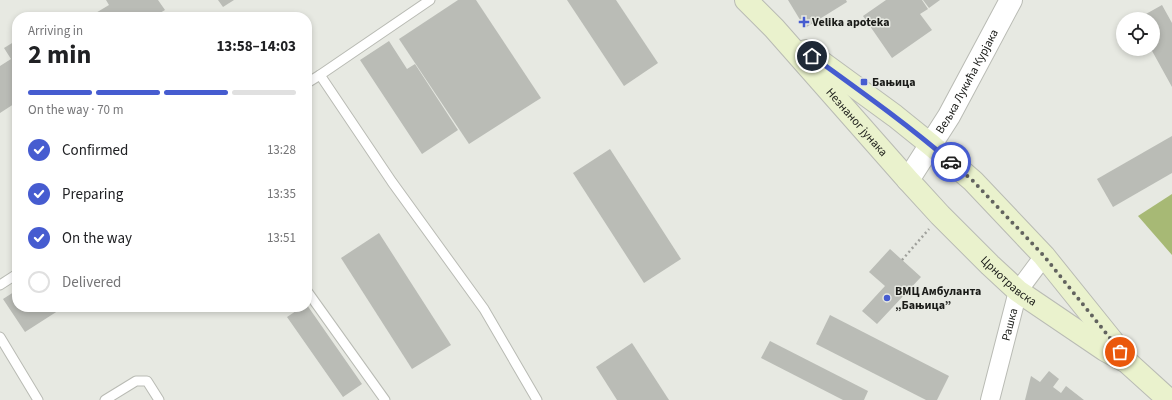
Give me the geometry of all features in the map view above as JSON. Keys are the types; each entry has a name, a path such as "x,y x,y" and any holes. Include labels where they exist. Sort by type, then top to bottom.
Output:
{"main road":[{"name":"Незнаног јунака","path":"746,0 774,28 908,180"},
{"name":"Незнаног јунака","path":"774,28 931,145"},
{"name":"Црнотравска","path":"931,145 973,181 1044,256 1114,343 1127,362 1169,400"},
{"name":"Црнотравска","path":"908,180 951,226 1018,291 1105,350 1127,362"}],"street":[{"name":"Вељка Лукића Курјака","path":"908,180 949,116 1011,0"},
{"name":"Рашка","path":"990,400 1018,291 1044,256"}],"lane":[{"path":"312,80 430,0"},
{"path":"320,74 392,182 484,309 537,400"},
{"path":"0,285 12,277"},
{"path":"312,298 386,400"},
{"path":"0,338 38,400"},
{"path":"105,400 136,381 147,382 158,400"}],"path":[{"path":"902,260 933,224"}],"green space":[{"path":"1172,194 1172,255 1138,216"}],"building":[{"path":"106,0 158,0 165,10 162,12 97,12 109,5"},
{"path":"218,0 234,0 223,7"},
{"path":"458,0 476,0 541,98 469,144 399,39"},
{"path":"567,0 616,0 658,63 624,86"},
{"path":"788,0 846,0 847,2 805,28"},
{"path":"886,0 922,0 928,9 920,14 932,30 892,58 863,16"},
{"path":"923,0 940,0 929,8"},
{"path":"1162,5 1172,23 1172,87 1155,56 1160,56 1160,12 1150,12"},
{"path":"389,41 407,69 415,64 458,130 422,154 360,60"},
{"path":"12,43 12,105 0,113 0,66 11,59 4,48"},
{"path":"1172,136 1172,173 1113,207 1097,179"},
{"path":"610,149 681,259 644,283 573,173"},
{"path":"379,233 451,345 412,369 341,258"},
{"name":"ВМЦ Амбуланта „Бањица”","path":"890,249 921,277 877,324 862,311 885,286 869,272"},
{"path":"12,293 12,312 56,312 25,332 3,299"},
{"path":"294,312 312,312 362,384 343,397 287,317"},
{"path":"830,315 949,376 937,400 926,400 816,344"},
{"path":"770,341 868,391 864,400 843,400 761,358"},
{"path":"632,343 669,400 617,400 596,367"},
{"path":"1049,371 1059,379 1053,387 1061,393 1066,386 1084,400 1025,400 1031,376 1040,382"}],"way so far":[{"path":"951,162 973,181 1044,256 1120,352"}],"place":[{"name":"Velika apoteka","path":"804,22"},
{"name":"Бањица","path":"864,82"},
{"name":"ВМЦ Амбуланта „Бањица”","path":"887,298"}],"route":[{"path":"812,56 895,116 951,162"}]}
